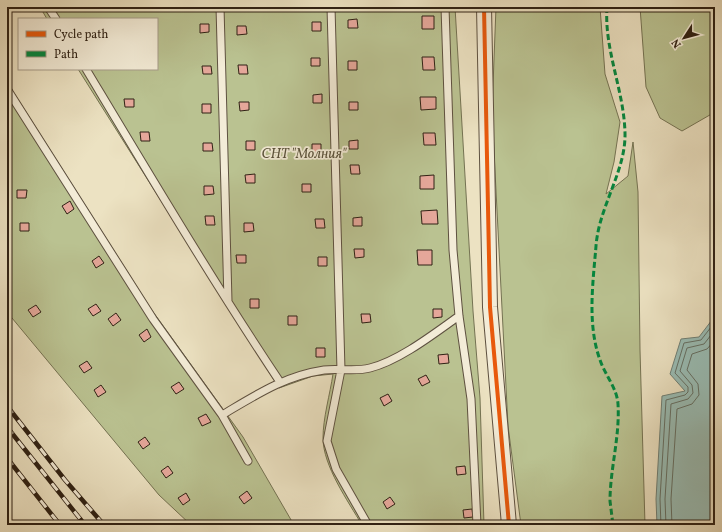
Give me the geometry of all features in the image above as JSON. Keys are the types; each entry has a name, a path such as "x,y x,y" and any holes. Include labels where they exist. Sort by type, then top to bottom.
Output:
{"street":[{"path":"484,7 490,307 509,525"}],"lane":[{"path":"48,7 55,18"},
{"path":"220,7 228,303"},
{"path":"331,7 341,370 328,442 336,469 368,525"},
{"path":"445,7 453,250 459,316 471,399 477,525"},
{"path":"87,70 228,303 280,382"},
{"path":"7,89 153,319 222,415 248,461"},
{"path":"222,415 280,382 325,370 371,368 385,362 432,335 459,316"}],"green space":[{"name":"СНТ \"Молния\"","path":"40,7 455,7 473,311 480,398 484,525 362,525 337,483 324,449 324,422 333,374 313,376 279,388 79,70 158,70 158,18 46,18"},
{"path":"496,7 600,7 605,74 620,122 614,162 606,194 628,176 633,142 638,192 640,350 645,525 521,525 508,426 492,112"},
{"path":"640,7 715,7 715,112 682,131 660,118 646,87"},
{"path":"7,82 151,309 243,437 294,525 191,525 159,495 7,312"}],"water":[{"path":"715,316 715,525 657,525 656,499 662,396 685,391 670,374 681,339 699,337"}],"building":[{"path":"422,16 434,16 434,29 422,29"},
{"path":"357,19 358,28 348,28 348,20"},
{"path":"312,22 321,22 321,31 312,31"},
{"path":"200,24 209,24 209,32 200,33"},
{"path":"237,26 246,26 247,34 237,35"},
{"path":"422,57 434,57 435,70 423,70"},
{"path":"311,58 320,58 320,66 311,66"},
{"path":"348,61 357,61 357,70 348,70"},
{"path":"238,65 247,65 248,74 239,74"},
{"path":"202,66 211,66 212,74 203,74"},
{"path":"322,94 322,103 313,103 313,95"},
{"path":"420,97 436,97 436,109 421,110"},
{"path":"124,99 134,99 134,107 125,107"},
{"path":"239,102 249,102 249,110 240,111"},
{"path":"349,102 358,102 358,110 349,110"},
{"path":"202,104 211,104 211,113 202,113"},
{"path":"140,132 149,132 150,141 141,141"},
{"path":"423,133 435,133 436,145 424,145"},
{"path":"358,140 358,149 349,149 349,141"},
{"path":"246,141 255,141 255,150 246,150"},
{"path":"203,143 212,143 213,151 203,151"},
{"path":"312,144 321,144 321,153 312,153"},
{"path":"350,165 359,165 360,174 351,174"},
{"path":"255,174 255,183 246,183 245,175"},
{"path":"434,175 434,189 420,189 420,176"},
{"path":"302,184 311,184 311,192 302,192"},
{"path":"204,186 213,186 214,194 204,195"},
{"path":"17,190 27,190 26,198 17,198"},
{"path":"70,201 74,209 67,214 62,206"},
{"path":"437,210 438,224 422,224 421,211"},
{"path":"205,216 214,216 215,225 206,225"},
{"path":"362,217 362,226 353,226 353,218"},
{"path":"315,219 324,219 325,228 316,228"},
{"path":"20,223 29,223 29,231 20,231"},
{"path":"244,223 253,223 254,231 244,232"},
{"path":"354,249 364,249 364,257 355,258"},
{"path":"417,250 432,250 432,265 418,265"},
{"path":"236,255 246,255 246,263 237,263"},
{"path":"99,256 104,263 96,268 92,261"},
{"path":"318,257 327,257 327,266 318,266"},
{"path":"250,299 259,299 259,308 250,308"},
{"path":"96,304 101,311 93,316 88,309"},
{"path":"36,305 41,312 33,317 28,310"},
{"path":"433,309 442,309 442,317 433,318"},
{"path":"116,313 121,320 113,326 108,319"},
{"path":"361,314 370,314 371,322 362,323"},
{"path":"288,316 297,316 297,325 288,325"},
{"path":"147,329 151,337 144,342 139,335"},
{"path":"316,348 325,348 325,357 316,357"},
{"path":"448,354 449,363 439,364 438,355"},
{"path":"87,361 92,368 84,373 79,366"},
{"path":"426,375 430,382 422,386 418,379"},
{"path":"179,382 184,389 176,394 171,387"},
{"path":"101,385 106,392 98,397 94,390"},
{"path":"388,394 392,401 384,406 380,398"},
{"path":"206,414 211,422 202,426 198,418"},
{"path":"145,437 150,444 143,449 138,442"},
{"path":"168,466 173,473 166,478 161,471"},
{"path":"465,466 466,474 457,475 456,467"},
{"path":"247,491 252,498 244,504 239,497"},
{"path":"186,493 190,500 183,505 178,498"},
{"path":"390,497 395,504 387,509 383,502"},
{"path":"472,509 473,517 464,518 463,510"}],"railway":[{"path":"7,406 65,480 104,525"},
{"path":"7,427 85,525"},
{"path":"7,458 60,525"}],"marked path":[{"path":"607,7 608,39 624,117 625,133 621,161 598,231 592,318 593,332 600,360 613,387 618,404 618,429 610,489 613,525"}],"cycle path":[{"path":"484,7 490,307 509,525"}]}
